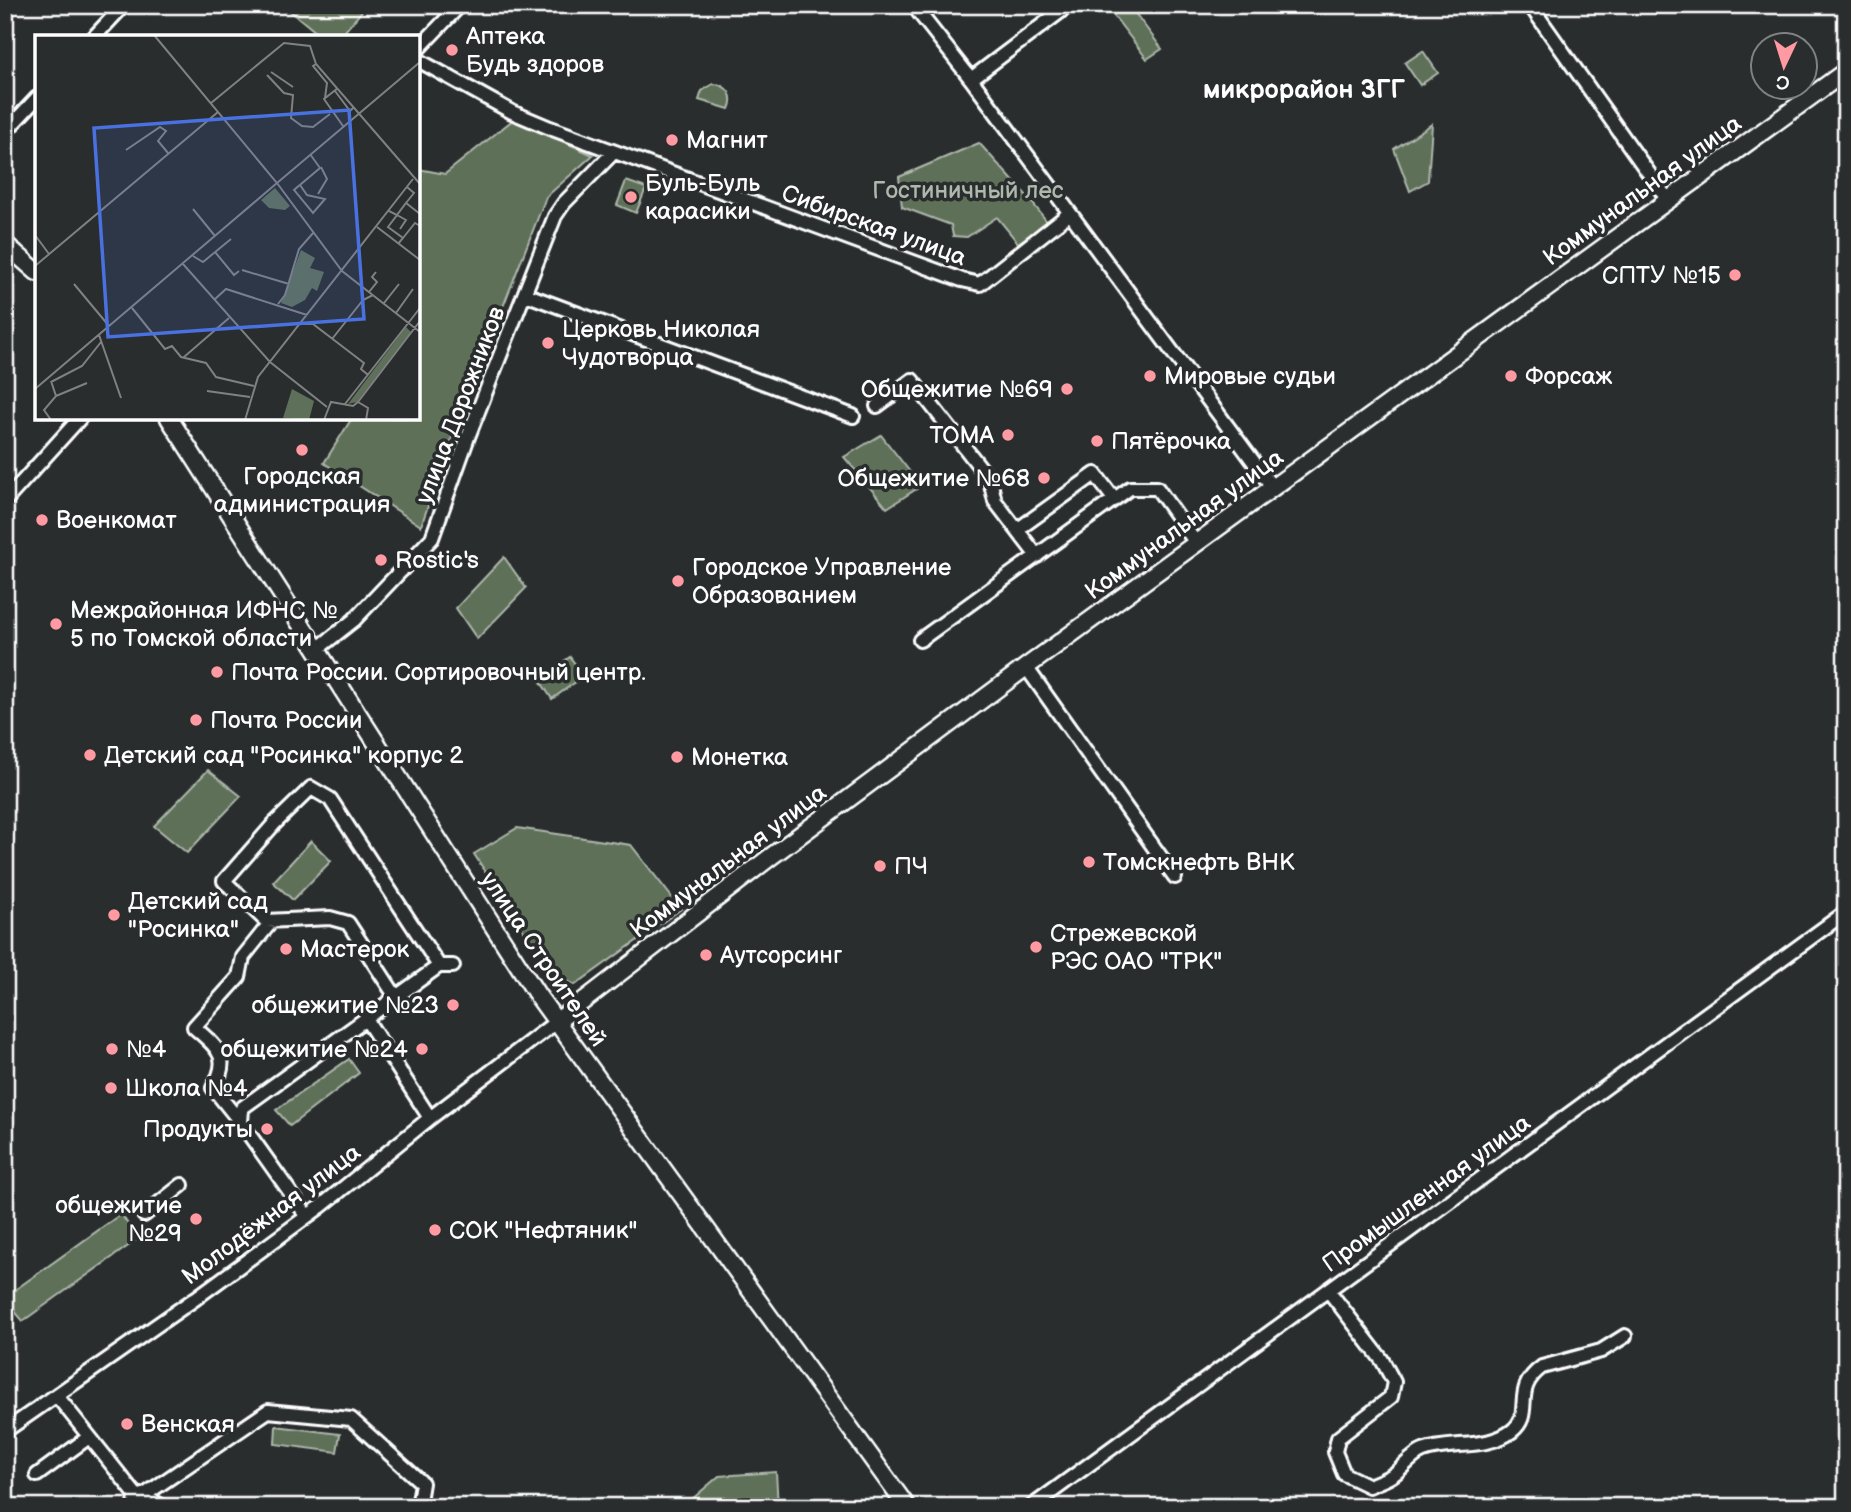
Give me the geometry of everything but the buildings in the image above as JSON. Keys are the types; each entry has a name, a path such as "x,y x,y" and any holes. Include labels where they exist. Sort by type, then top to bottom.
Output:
{"main road":[{"name":"Коммунальная улица","path":"556,1022 769,858 1026,667 1667,199 1843,80"},
{"path":"5,243 35,270"},
{"name":"улица Строителей","path":"170,420 556,1022 907,1507"}],"street":[{"path":"96,35 124,5"},
{"path":"420,47 460,5"},
{"path":"913,5 971,79 1273,488"},
{"path":"971,79 1069,5"},
{"path":"1530,5 1667,199"},
{"name":"Сибирская улица","path":"420,61 512,112 613,153 980,284 1070,213"},
{"path":"5,132 35,100"},
{"name":"улица Дорожников","path":"316,650 354,621 432,538 468,437 555,216 564,203 613,153"},
{"path":"525,294 852,416"},
{"path":"877,406 912,380 990,480 995,501 1037,556"},
{"path":"5,500 78,420"},
{"path":"1017,530 1095,474 1114,499"},
{"path":"920,640 1130,488 1157,488 1196,543"},
{"path":"1026,667 1175,877"},
{"path":"396,997 348,923 330,918 266,921 224,881 274,824 311,788 330,799 439,966"},
{"name":"Промышленная улица","path":"1031,1507 1846,912"},
{"path":"271,922 243,957 239,978 194,1027 222,1052 223,1060 213,1087 307,1216"},
{"path":"241,1123 242,1108 439,966 453,966"},
{"path":"366,1018 430,1118"},
{"name":"Молодёжная улица","path":"5,1431 196,1298 307,1216 556,1022"},
{"path":"144,1215 182,1185"},
{"path":"1328,1290 1382,1360 1394,1382 1391,1397 1338,1438 1335,1452 1344,1474 1369,1486 1391,1476 1422,1451 1488,1442 1511,1432 1522,1419 1525,1384 1535,1372 1542,1367 1601,1351 1625,1336"},
{"path":"57,1396 138,1499 163,1507"},
{"path":"138,1499 268,1411 351,1419 422,1483 418,1507"},
{"path":"37,1475 89,1437"}],"green space":[{"path":"283,5 367,5 342,35 320,35"},
{"path":"1129,5 1162,49 1147,59 1107,7"},
{"path":"1423,51 1438,73 1420,85 1405,63"},
{"path":"713,84 723,86 729,92 729,109 699,100 702,91"},
{"path":"514,119 593,155 546,197 451,440 421,526 324,463 351,420 420,420 420,169 445,174"},
{"path":"1432,124 1428,181 1410,191 1394,149"},
{"name":"Гостиничный лес","path":"979,143 1048,223 1018,243 997,217 967,237 953,236 951,225 902,207 899,177"},
{"name":"Буль-Буль карасики","path":"626,181 646,188 636,213 617,205"},
{"path":"881,435 921,486 887,508 844,457"},
{"path":"504,557 526,588 477,639 456,608"},
{"path":"570,657 584,676 552,699 539,679"},
{"path":"208,770 241,796 187,853 154,826"},
{"path":"517,828 631,845 681,909 575,985 552,975 474,854"},
{"path":"311,841 331,861 293,900 273,882"},
{"path":"349,1059 359,1073 290,1126 276,1110"},
{"path":"121,1214 138,1239 23,1321 5,1297"},
{"path":"276,1426 340,1434 337,1452 275,1444"},
{"path":"776,1472 778,1507 684,1506 719,1476"}],"place":[{"name":"Аптека Будь здоров","path":"452,50"},
{"name":"Магнит","path":"672,140"},
{"name":"Буль-Буль карасики","path":"631,197"},
{"name":"СПТУ №15","path":"1735,275"},
{"name":"Церковь Николая Чудотворца","path":"548,343"},
{"name":"Мировые судьи","path":"1150,376"},
{"name":"Форсаж","path":"1511,376"},
{"name":"Общежитие №69","path":"1067,389"},
{"name":"ТОМА","path":"1008,435"},
{"name":"Пятёрочка","path":"1097,441"},
{"name":"Городская администрация","path":"302,450"},
{"name":"Общежитие №68","path":"1044,478"},
{"name":"Военкомат","path":"42,520"},
{"name":"Rostic's","path":"381,560"},
{"name":"Городское Управление Образованием","path":"678,581"},
{"name":"Межрайонная ИФНС № 5 по Томской области","path":"56,624"},
{"name":"Почта России. Сортировочный центр.","path":"217,672"},
{"name":"Почта России","path":"196,720"},
{"name":"Детский сад \"Росинка\" корпус 2","path":"90,755"},
{"name":"Монетка","path":"677,757"},
{"name":"Томскнефть ВНК","path":"1089,862"},
{"name":"ПЧ","path":"880,866"},
{"name":"Детский сад \"Росинка\"","path":"114,915"},
{"name":"Стрежевской РЭС ОАО \"ТРК\"","path":"1036,947"},
{"name":"Мастерок","path":"286,949"},
{"name":"Аутсорсинг","path":"706,955"},
{"name":"общежитие №23","path":"453,1005"},
{"name":"№4","path":"112,1049"},
{"name":"общежитие №24","path":"422,1049"},
{"name":"Школа №4","path":"111,1088"},
{"name":"Продукты","path":"267,1129"},
{"name":"общежитие №29","path":"196,1219"},
{"name":"СОК \"Нефтяник\"","path":"435,1230"},
{"name":"Венская","path":"127,1424"}],"district":[{"name":"микрорайон 3ГГ","path":"1304,89"}]}
